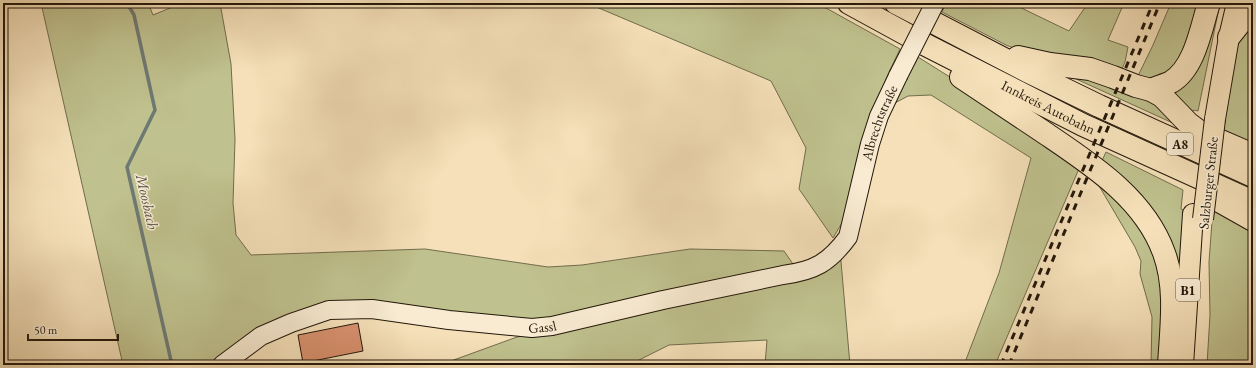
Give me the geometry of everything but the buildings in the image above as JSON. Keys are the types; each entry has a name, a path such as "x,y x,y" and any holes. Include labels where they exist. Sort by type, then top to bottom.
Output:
{"highway":[{"name":"Innkreis Autobahn","path":"849,3 926,45 1083,125 1253,202"},
{"name":"Innkreis Autobahn","path":"896,3 986,50 1139,125 1253,176"},
{"path":"1151,90 1171,82 1183,72 1191,59 1209,3"},
{"path":"1229,37 1253,7"},
{"path":"926,45 952,70 1070,150 1104,176 1125,193 1139,209 1153,229 1164,253 1170,279 1172,310 1169,365"},
{"path":"986,50 1050,64 1090,69 1151,90 1162,96 1188,123 1200,132 1253,155"},
{"path":"1183,171 1200,190 1253,220"}],"main road":[{"name":"Salzburger Straße","path":"1183,365 1198,217 1221,22 1226,3"},
{"name":"Salzburger Straße","path":"1210,117 1237,3"},
{"name":"Salzburger Straße","path":"1194,365 1198,217"}],"street":[{"name":"Albrechtstraße","path":"850,227 870,144 879,116 935,3"},
{"name":"Gassl","path":"222,365 262,336 291,322 329,310 372,309 449,320 532,328 552,326 663,300 801,273 821,265 839,249 848,237 850,227"}],"green space":[{"path":"41,3 148,3 153,15 182,3 220,3 231,64 235,139 233,203 236,235 251,255 425,249 548,267 582,265 690,249 784,251 793,264 529,322 363,304 263,330 212,365 123,365"},
{"path":"587,3 817,3 900,49 881,92 849,211 833,238 799,189 806,148 771,81"},
{"path":"946,3 1011,3 1069,31 1088,3 1124,3 1108,40 1128,47 1125,62 1121,71 1038,58 1006,45 942,12"},
{"path":"1171,3 1204,3 1192,39 1170,75 1135,82 1153,45"},
{"path":"1217,3 1220,3 1198,111 1193,110 1192,118 1166,91"},
{"path":"1253,15 1253,150 1221,136 1236,43"},
{"path":"918,57 988,101 1081,164 995,365 964,365 999,273 1031,158 931,95 908,96 893,104"},
{"path":"1063,73 1099,76 1161,102 1186,129"},
{"path":"1106,152 1183,190 1181,209 1183,210 1180,287 1100,165"},
{"path":"1095,179 1144,224 1165,278 1164,365 1151,365 1152,317 1140,274 1141,261 1135,247"},
{"path":"1213,208 1253,230 1253,365 1207,365 1210,315 1209,262"},
{"path":"840,250 850,365 765,365 767,340 669,345 629,365 440,365 517,337 605,320 693,298"}],"waterway":[{"name":"Moosbach","path":"127,3 134,15 155,110 127,167 172,365"}],"railway":[{"path":"1001,365 1153,3"},
{"path":"1009,365 1160,3"}]}
